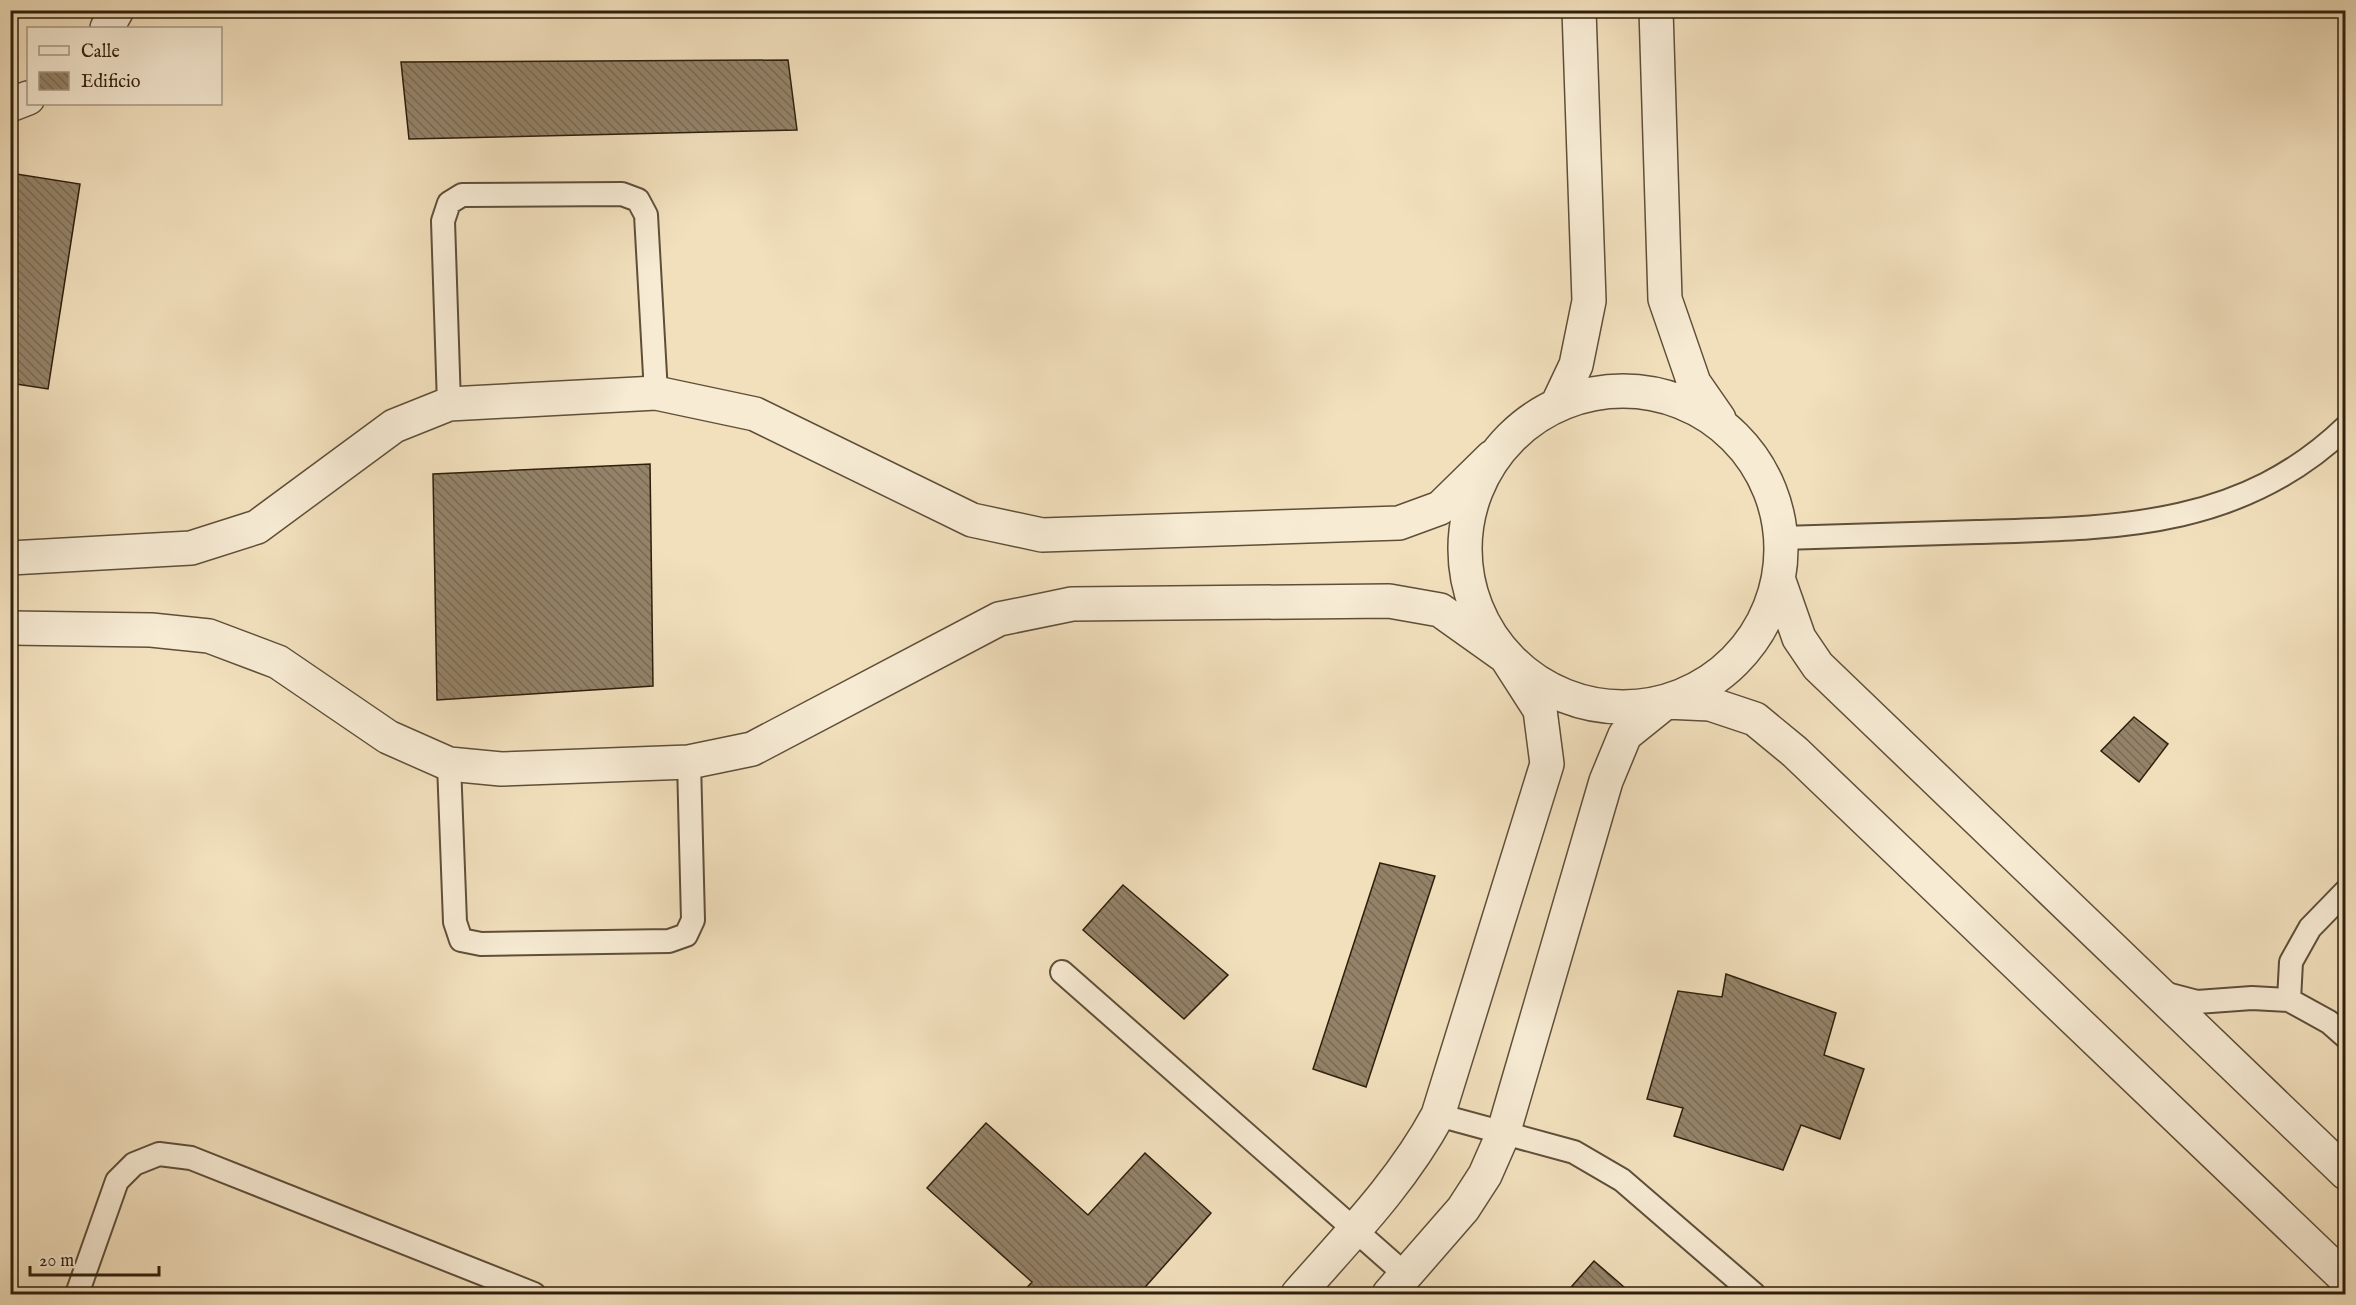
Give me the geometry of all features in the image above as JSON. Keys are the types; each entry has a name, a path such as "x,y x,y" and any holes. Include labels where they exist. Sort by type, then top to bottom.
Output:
{"street":[{"path":"108,27 117,10"},
{"path":"1558,403 1576,365 1589,301 1579,10"},
{"path":"1398,1285 1463,1209 1485,1175 1503,1134 1606,781 1626,735 1666,702 1706,685 1740,658 1764,622 1779,581 1782,538 1773,496 1753,457 1723,426 1694,383 1665,299 1656,10"},
{"path":"10,105 27,98"},
{"path":"10,558 191,548 257,527 394,426 449,404 656,393 755,414 972,520 1042,535 1399,524 1440,508 1521,425 1558,403 1600,391 1644,391 1686,403 1723,426"},
{"path":"1298,1294 1419,1151 1438,1115 1546,764 1540,710 1481,621 1467,581 1464,538 1472,495 1492,457"},
{"path":"1779,581 1799,638 1818,666 2346,1173"},
{"path":"10,628 151,630 209,636 278,662 388,737 449,764 501,769 689,762 752,750 999,619 1072,604 1389,601 1440,610 1506,657 1540,685 1581,702 1623,708 1666,702 1710,704 1755,719 1795,752 2346,1279"}],"lane":[{"path":"449,404 443,221 449,203 462,195 622,194 638,200 646,215 656,393"},
{"path":"1782,538 2083,529 2175,518 2248,494 2320,452 2346,427"},
{"path":"449,764 454,922 461,940 481,945 669,941 686,935 693,920 689,762"},
{"path":"2289,1000 2291,962 2310,928 2346,891"},
{"path":"1062,972 1354,1230 1398,1285"},
{"path":"2155,991 2197,1002 2252,998 2289,1000 2329,1022 2346,1037"},
{"path":"1438,1115 1574,1152 1622,1180 1754,1294"},
{"path":"77,1294 117,1181 134,1164 159,1154 191,1158 534,1294"}],"building":[{"path":"788,60 797,130 409,139 401,62"},
{"path":"10,173 80,184 48,389 10,383"},
{"path":"650,464 653,686 437,700 433,474"},
{"path":"2134,717 2168,744 2139,782 2101,751"},
{"path":"1380,863 1435,876 1366,1087 1313,1069"},
{"path":"1123,885 1228,975 1184,1019 1083,930"},
{"path":"1726,974 1836,1013 1824,1055 1864,1069 1840,1139 1801,1125 1783,1170 1674,1136 1683,1108 1647,1099 1678,991 1722,997"},
{"path":"986,1123 1088,1215 1145,1153 1211,1213 1139,1294 1021,1294 1032,1282 927,1188"},
{"path":"1594,1261 1632,1294 1565,1294"}]}
